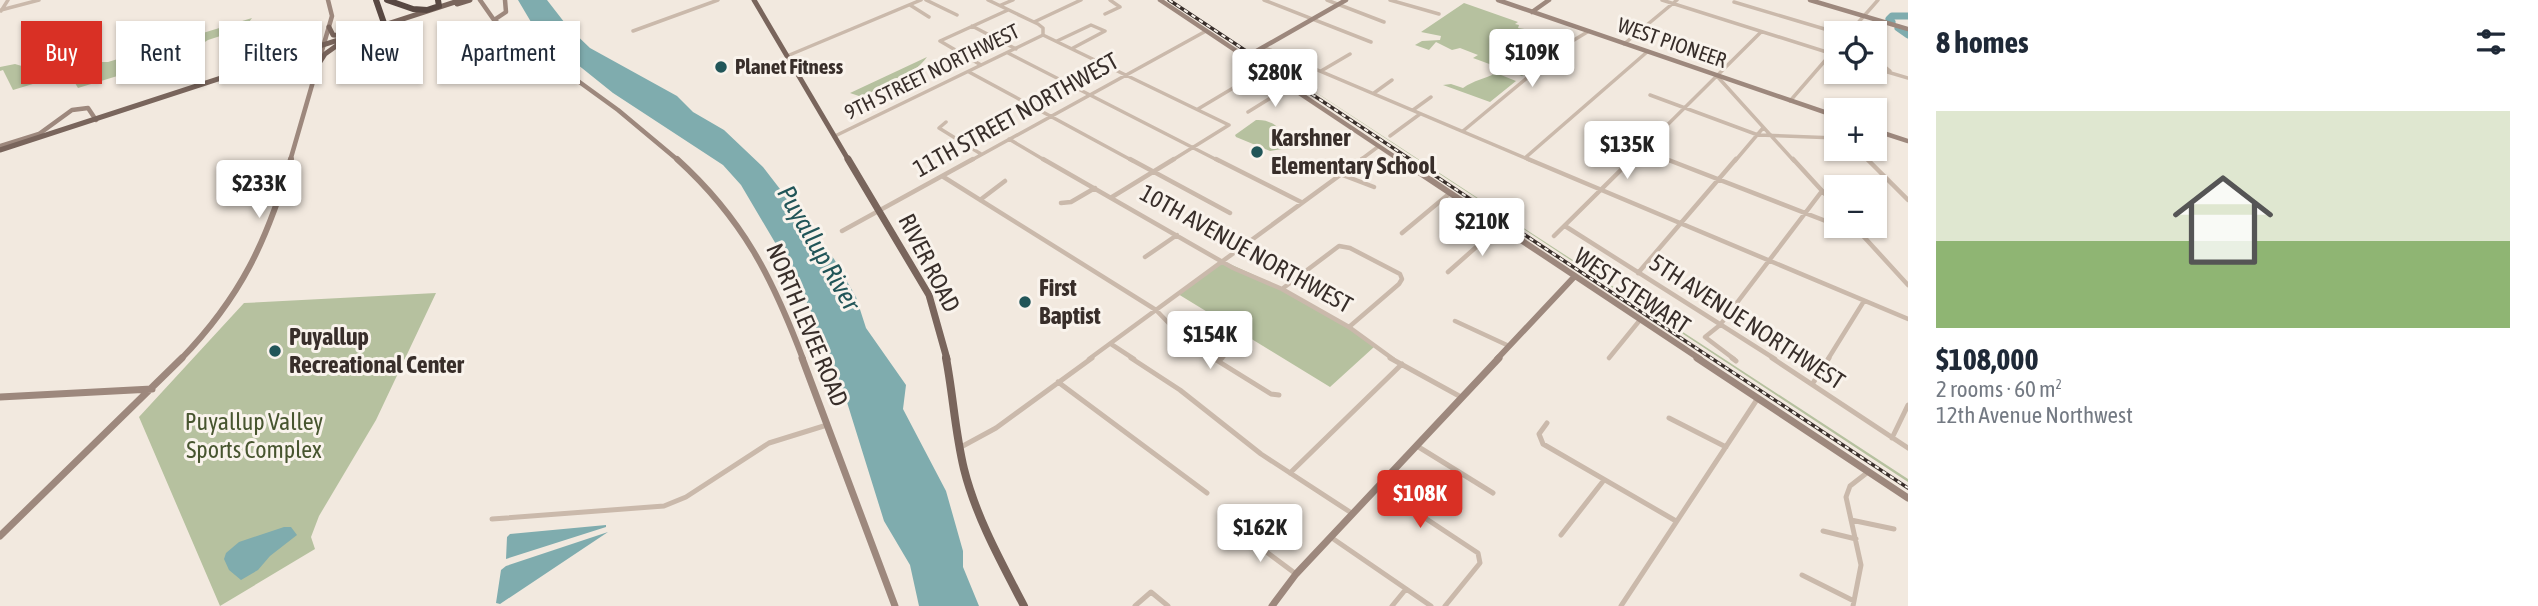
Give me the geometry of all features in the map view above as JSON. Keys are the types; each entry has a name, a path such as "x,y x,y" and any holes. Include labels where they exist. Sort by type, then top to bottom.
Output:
{"highway":[{"path":"376,0 383,21"},
{"path":"387,0 414,9 436,9 438,0"}],"main road":[{"path":"400,21 466,0"},
{"name":"RIVER ROAD","path":"754,0 919,275 940,323 968,482 984,526 1024,606"},
{"path":"329,27 336,36"},
{"path":"322,46 336,42"},
{"path":"322,61 336,47"},
{"path":"0,148 219,80"}],"street":[{"path":"0,11 8,0"},
{"path":"0,11 39,0"},
{"path":"322,46 332,9 328,0"},
{"path":"466,0 481,2"},
{"path":"494,20 506,12 505,0"},
{"path":"633,31 719,0"},
{"path":"787,56 924,0 957,15"},
{"path":"988,0 1043,28 1043,35 1229,125 1112,197"},
{"path":"1000,6 1013,0"},
{"name":"9TH STREET NORTHWEST","path":"1033,22 1081,0"},
{"path":"1105,14 1120,5 1110,0"},
{"name":"WEST STEWART","path":"1160,0 1908,498"},
{"path":"1264,0 1273,1 1371,42"},
{"path":"1327,0 1384,22"},
{"path":"1246,57 1346,0"},
{"path":"1390,0 1439,14"},
{"name":"WEST PIONEER","path":"1498,0 1824,112"},
{"path":"1532,12 1548,0"},
{"path":"1662,0 1824,52"},
{"path":"1810,0 1908,29"},
{"path":"1860,21 1878,0"},
{"name":"NORTH LEVEE ROAD","path":"481,2 494,20 667,148 692,170 732,214 776,288 895,606"},
{"path":"1624,44 1675,2"},
{"path":"1734,2 1824,29"},
{"path":"909,5 929,17"},
{"path":"982,66 940,41 1008,10"},
{"path":"1056,41 1091,25 1105,31 1072,49"},
{"path":"972,26 1016,49"},
{"name":"11TH STREET NORTHWEST","path":"842,231 1206,31"},
{"path":"1462,131 1566,45 1589,32"},
{"path":"1554,236 1761,32"},
{"name":"9TH STREET NORTHWEST","path":"835,136 1043,35"},
{"path":"1263,47 1908,319"},
{"path":"1525,158 1647,52"},
{"path":"1008,53 1301,202"},
{"path":"1320,71 1350,54"},
{"path":"1790,101 1824,65"},
{"path":"1198,110 1265,69"},
{"path":"1887,69 1892,73"},
{"path":"969,72 1230,213"},
{"path":"1887,72 1908,78"},
{"path":"1716,75 1822,191 1720,326 1705,337 1736,361"},
{"path":"1373,93 1392,80"},
{"path":"0,536 152,389 215,321 259,257 276,211 311,84"},
{"path":"1706,85 1726,87"},
{"path":"1248,112 1290,86"},
{"path":"1650,95 1758,135 1824,137"},
{"path":"1412,110 1431,97"},
{"path":"0,148 38,134 59,116 79,108 88,108 96,120"},
{"path":"1390,136 1420,114"},
{"path":"946,122 939,128 982,154"},
{"path":"1638,273 1763,128"},
{"path":"1887,134 1908,141"},
{"name":"10TH AVENUE NORTHWEST","path":"1009,139 1223,261 1282,289 1349,327 1402,364 1461,397"},
{"path":"1615,139 1824,220"},
{"path":"960,447 978,440 996,428 1380,145"},
{"path":"1310,161 1374,187"},
{"path":"1869,161 1908,200"},
{"path":"942,176 1156,310 1186,341 1271,394 1279,395"},
{"path":"980,200 1005,181"},
{"path":"1062,203 1095,188"},
{"path":"1402,233 1450,193"},
{"path":"1448,272 1500,226"},
{"name":"5TH AVENUE NORTHWEST","path":"1565,226 1813,383 1908,448"},
{"path":"1145,257 1177,235"},
{"path":"1865,238 1908,285"},
{"path":"1282,289 1332,249 1341,246 1354,249 1402,277 1397,286 1349,327"},
{"path":"1272,606 1296,574 1575,276"},
{"path":"1813,383 1864,301"},
{"path":"1609,358 1640,320"},
{"path":"1455,321 1508,346"},
{"path":"1218,361 1241,342"},
{"path":"1111,344 1162,377 1261,454 1353,514"},
{"path":"1290,472 1402,364"},
{"path":"1058,382 1207,493"},
{"path":"0,397 152,389"},
{"path":"1621,606 1758,398"},
{"path":"1892,438 1908,405"},
{"path":"1669,418 1726,447"},
{"path":"1547,423 1541,431 1540,443 1676,521"},
{"path":"492,519 664,506 686,497 769,443 828,425"},
{"path":"1416,446 1493,493"},
{"path":"1802,575 1854,604 1861,565 1847,491 1869,472"},
{"path":"1561,535 1604,480"},
{"path":"1378,487 1473,548 1479,557 1480,563 1476,569 1445,606"},
{"path":"1851,520 1894,529"},
{"path":"1823,531 1857,539"},
{"path":"1240,532 1296,574"},
{"path":"1332,538 1431,606"},
{"path":"1392,606 1406,589"},
{"path":"1135,606 1151,592 1166,605"}],"green space":[{"path":"1464,3 1518,22 1515,24 1519,25 1518,28 1536,31 1548,39 1546,46 1556,49 1522,76 1473,58 1478,55 1460,48 1452,50 1436,42 1429,50 1415,45 1422,41 1440,40 1441,36 1421,32"},
{"path":"219,28 219,36 205,42 205,32"},
{"path":"1259,55 1908,479 1908,482"},
{"path":"927,57 913,71 887,86 859,96 850,93"},
{"path":"116,60 116,76 102,81 102,62"},
{"path":"15,64 21,66 21,84 33,84 13,90 0,67"},
{"path":"1496,73 1516,81 1490,102 1443,85 1451,84 1463,88"},
{"path":"76,84 91,84 78,88"},
{"path":"1256,120 1272,123 1280,130 1285,144 1282,149 1270,151 1236,137 1235,135"},
{"path":"1223,261 1301,299 1374,347 1330,387 1178,294"},
{"name":"Puyallup Valley Sports Complex","path":"436,293 376,420 319,516 311,537 315,549 220,606 139,417 244,303"}],"water":[{"path":"518,0 547,0 563,21 530,21"},
{"name":"Puyallup River","path":"580,38 590,48 677,96 693,112 724,130 763,167 834,259 856,297 866,328 906,385 903,409 946,491 963,551 963,567 979,606 919,606 910,565 884,521 841,383 818,338 812,314 796,278 741,185 723,165 613,93 580,66"},
{"path":"606,525 506,559 507,537 510,534"},
{"path":"291,527 297,535 270,556 258,570 241,580 229,570 224,559 226,553 239,542"},
{"path":"608,532 500,604 496,603 501,570 506,566"}],"waterway":[{"path":"1892,22 1889,19 1892,16 1908,16"},
{"path":"1898,28 1908,35"}],"railway":[{"path":"1169,0 1908,488"}],"place":[{"name":"Planet Fitness","path":"721,67"},
{"name":"Karshner Elementary School","path":"1257,152"},
{"name":"First Baptist","path":"1025,302"},
{"name":"Puyallup Recreational Center","path":"275,351"}]}
